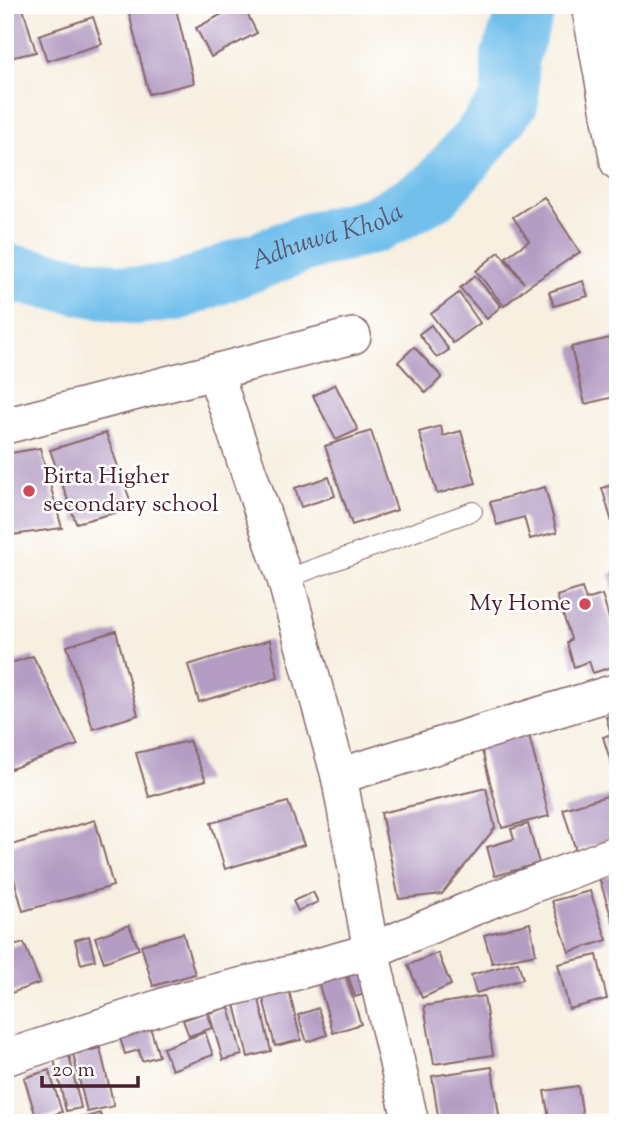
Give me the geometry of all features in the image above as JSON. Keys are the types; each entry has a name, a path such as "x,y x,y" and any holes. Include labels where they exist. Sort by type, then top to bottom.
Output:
{"street":[{"path":"589,5 616,150"},
{"path":"5,426 353,335"},
{"path":"215,373 285,579 339,776 371,951 411,1123"},
{"path":"339,776 618,691"},
{"path":"5,1058 182,1000 371,951 494,899 618,853"}],"lane":[{"path":"285,579 473,511"}],"building":[{"path":"22,5 36,52 5,59 5,6"},
{"path":"127,5 175,5 194,83 149,94"},
{"path":"243,5 257,33 211,57 196,28"},
{"path":"93,17 102,44 47,61 39,35"},
{"path":"544,197 580,252 527,287 504,306 476,271 499,252 524,283 506,257 529,241 513,217"},
{"path":"475,276 501,306 487,319 460,288"},
{"path":"583,281 588,296 554,306 549,292"},
{"path":"459,293 480,323 453,343 431,314"},
{"path":"431,325 449,350 437,358 419,334"},
{"path":"618,336 618,396 585,404 571,347"},
{"path":"414,347 442,377 426,393 398,362"},
{"path":"335,384 358,430 336,440 313,396"},
{"path":"441,426 443,436 461,431 476,483 437,494 419,432"},
{"path":"371,431 397,510 352,525 325,446"},
{"path":"106,433 133,508 76,523 50,450"},
{"name":"Birta Higher secondary school","path":"40,448 62,528 5,536 5,454"},
{"path":"329,477 335,496 301,507 295,488"},
{"path":"618,483 618,528 614,529 602,488"},
{"path":"545,487 557,532 530,539 524,517 497,525 490,502"},
{"path":"618,571 618,601 617,601 609,574"},
{"path":"582,588 586,600 602,595 618,647 618,665 593,673 589,661 574,667 567,643 571,639 557,596"},
{"path":"116,631 138,715 93,729 67,646"},
{"path":"270,640 278,678 199,702 188,665"},
{"path":"33,656 78,745 5,771 5,665"},
{"path":"618,714 617,782 603,737 611,734 606,717"},
{"path":"528,731 549,816 502,828 480,743"},
{"path":"189,741 206,780 149,797 136,753"},
{"path":"486,788 495,828 442,894 399,899 381,813"},
{"path":"610,795 618,821 618,838 576,851 563,809"},
{"path":"288,802 304,845 225,869 211,823"},
{"path":"95,820 113,886 23,911 5,847"},
{"path":"528,824 539,863 495,876 487,847 514,839 511,829"},
{"path":"618,873 618,934 617,934 599,878"},
{"path":"590,891 607,940 569,952 552,901"},
{"path":"313,892 318,902 298,911 293,901"},
{"path":"530,923 536,954 492,963 484,935"},
{"path":"129,925 139,949 104,962 95,937"},
{"path":"183,933 195,974 153,986 141,945"},
{"path":"89,936 95,960 81,964 75,940"},
{"path":"24,943 40,983 5,995 5,948"},
{"path":"438,953 451,985 422,998 408,965"},
{"path":"597,955 607,999 569,1009 558,964"},
{"path":"518,962 523,979 476,993 471,975"},
{"path":"368,965 376,990 355,997 347,972"},
{"path":"344,970 361,1024 333,1033 317,978"},
{"path":"289,991 301,1040 275,1046 263,998"},
{"path":"484,996 493,1055 434,1064 424,1006"},
{"path":"259,999 271,1051 248,1057 235,1004"},
{"path":"229,1007 242,1055 223,1060 209,1013"},
{"path":"318,1008 327,1035 307,1042 298,1015"},
{"path":"206,1012 212,1028 189,1036 183,1020"},
{"path":"150,1027 159,1056 142,1061 139,1050 125,1054 120,1038"},
{"path":"205,1032 213,1055 172,1070 163,1048"},
{"path":"100,1048 114,1106 87,1112 73,1054"},
{"path":"69,1055 81,1108 66,1111 54,1059"},
{"path":"492,1067 500,1122 439,1123 432,1076"},
{"path":"49,1070 62,1112 37,1120 24,1078"},
{"path":"578,1086 584,1123 550,1123 544,1091"},
{"path":"100,1113 103,1123 70,1123 70,1122"}],"waterway":[{"name":"Adhuwa Khola","path":"5,275 15,274 135,296 176,292 307,242 376,224 434,192 510,101 510,56 528,5"}],"place":[{"name":"Birta Higher secondary school","path":"29,491"},
{"name":"My Home","path":"585,604"}]}
